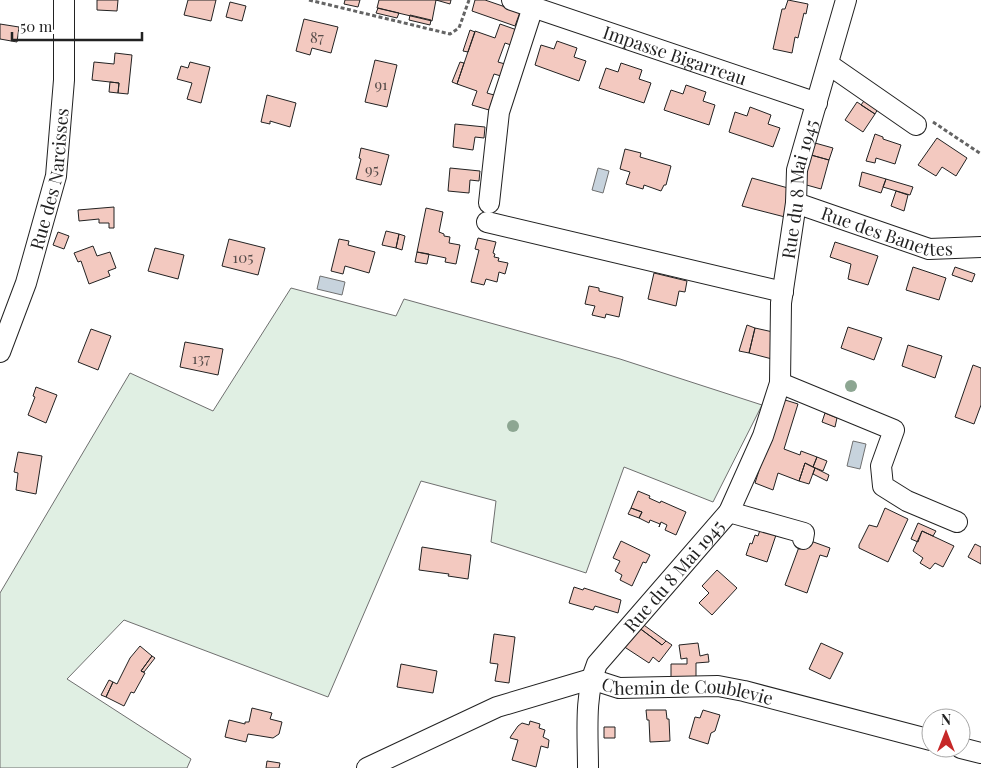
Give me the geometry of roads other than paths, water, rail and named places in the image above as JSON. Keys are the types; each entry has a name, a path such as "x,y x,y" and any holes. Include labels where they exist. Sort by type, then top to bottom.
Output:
{"street":[{"name":"Rue des Narcisses","path":"0,352 26,283 56,176 64,80 64,0"},
{"name":"Impasse Bigarreau","path":"512,0 816,103"},
{"name":"Rue du 8 Mai 1945","path":"591,679 597,664 729,512 763,436 780,382 782,292 796,203 797,170 846,0"},
{"path":"533,7 499,112 488,212 782,292"},
{"path":"828,64 916,125"},
{"name":"Rue des Banettes","path":"796,203 929,249 981,247"},
{"path":"780,382 894,430 881,466 883,486 907,501 957,522"},
{"path":"729,512 804,533 803,539"},
{"path":"588,768 591,679"},
{"name":"Chemin de Coublevie","path":"366,768 497,707 591,679 619,688 718,686 744,691 921,737"}]}
